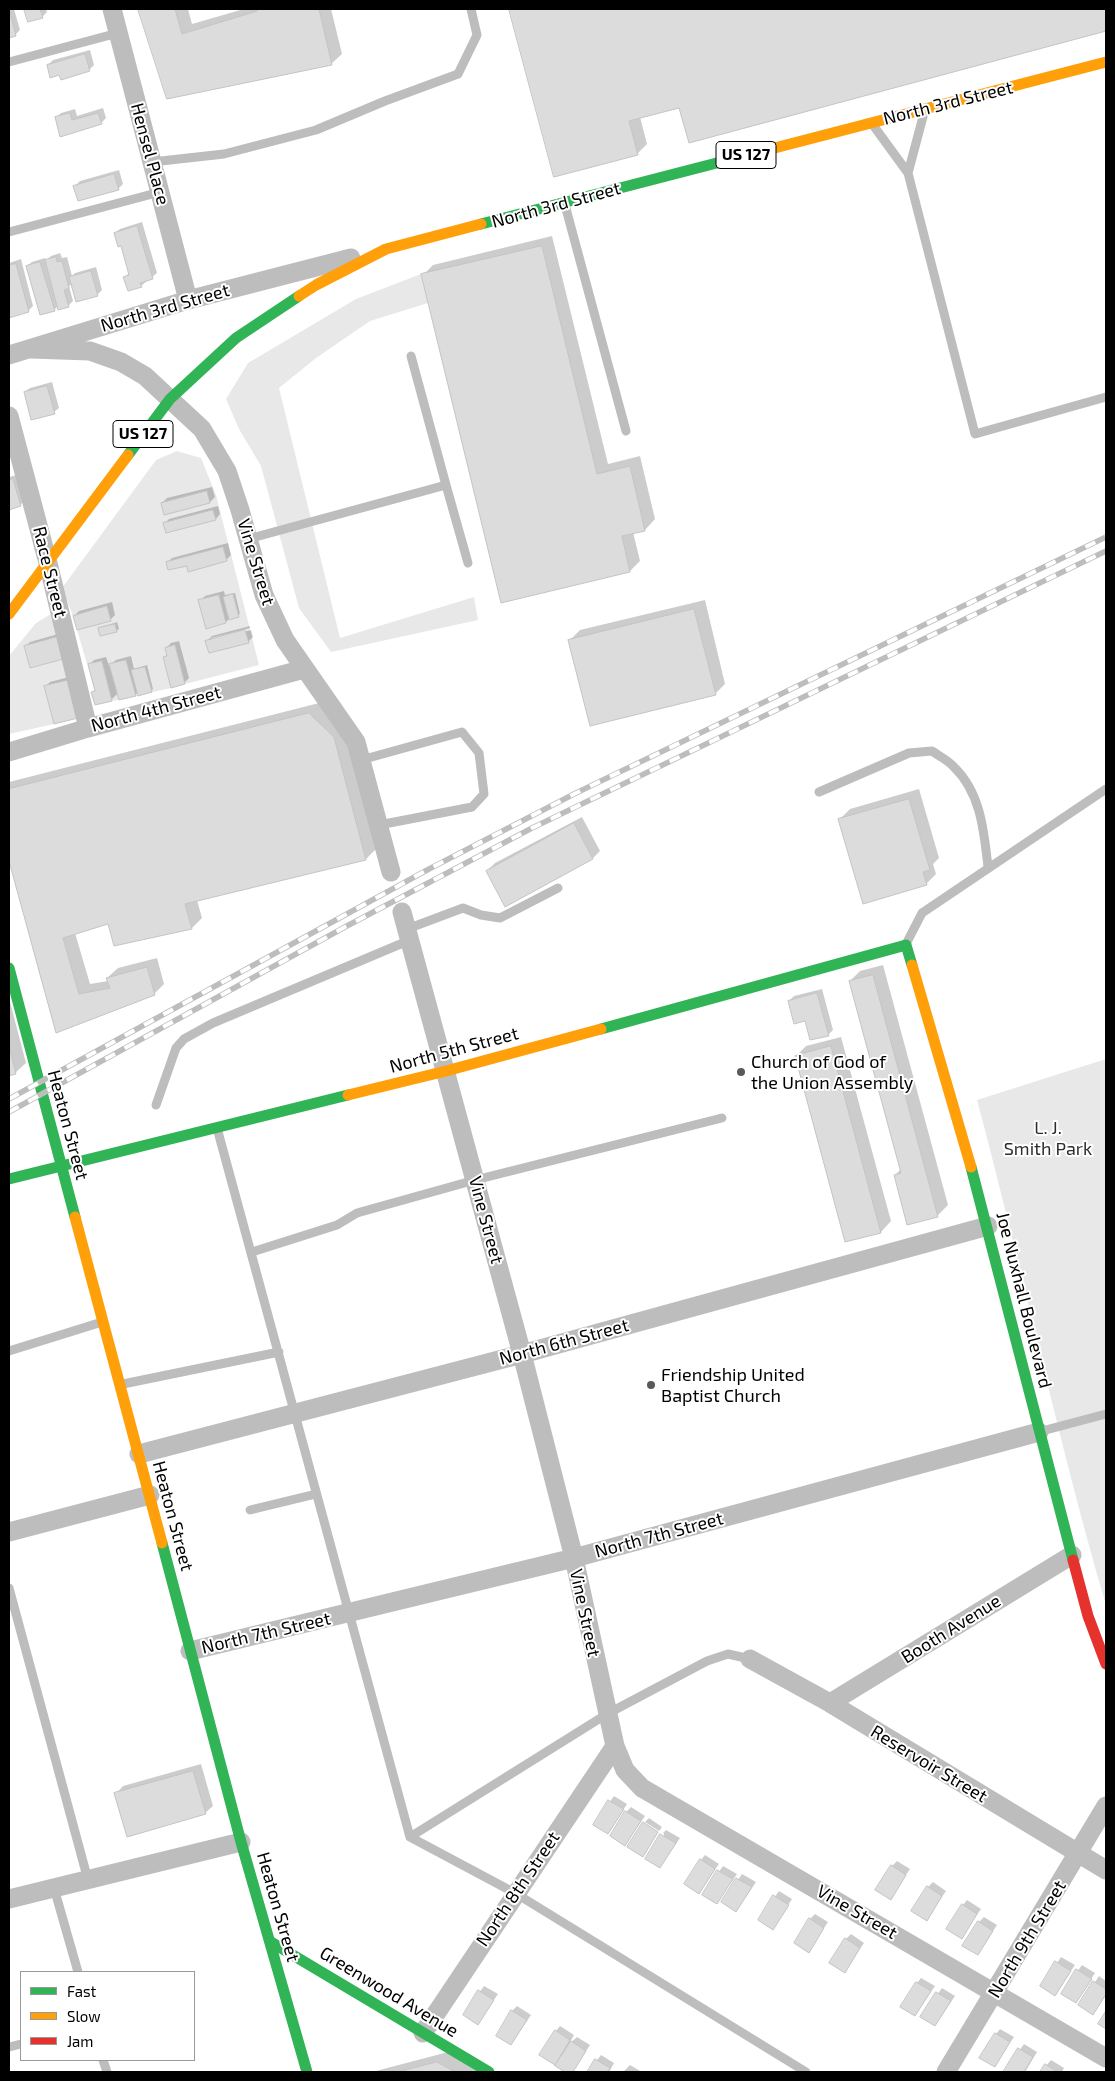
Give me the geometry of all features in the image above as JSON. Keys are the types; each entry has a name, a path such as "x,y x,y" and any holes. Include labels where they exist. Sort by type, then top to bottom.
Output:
{"main road":[{"name":"North 3rd Street","path":"386,248 1106,62"},
{"name":"US 127","path":"9,614 170,399 236,338 257,323 316,285 386,248"},
{"name":"North 5th Street","path":"9,1180 60,1165 446,1071 906,945"},
{"name":"Joe Nuxhall Boulevard","path":"906,945 953,1100 988,1226 1039,1432 1088,1616 1106,1664"},
{"name":"Heaton Street","path":"9,968 241,1842 307,2072"},
{"name":"Greenwood Avenue","path":"271,1942 423,2032 475,2068 489,2072"}],"street":[{"name":"Hensel Place","path":"112,9 188,300"},
{"name":"North 3rd Street","path":"9,355 188,300 386,248"},
{"name":"Vine Street","path":"31,349 90,350 121,362 145,376 202,429 227,471 264,595 285,640 356,742 391,872"},
{"name":"Race Street","path":"9,416 48,563 88,728"},
{"name":"North 4th Street","path":"9,752 88,728 304,669"},
{"name":"Vine Street","path":"406,927 522,1354 574,1558 607,1714 615,1746 625,1770 642,1788 1106,2058"},
{"name":"North 6th Street","path":"139,1454 522,1354 988,1226"},
{"name":"North 7th Street","path":"190,1651 574,1558 1039,1432"},
{"path":"9,1532 150,1495"},
{"name":"Booth Avenue","path":"830,1704 1072,1555"},
{"name":"Reservoir Street","path":"750,1660 830,1704 1106,1870"},
{"name":"North 8th Street","path":"423,2032 615,1746"},
{"name":"North 9th Street","path":"946,2072 1106,1806"},
{"path":"9,1899 241,1842"}],"lane":[{"path":"152,162 224,154 316,130 385,101 458,74 478,35 471,9"},
{"path":"9,62 118,33"},
{"path":"908,174 925,109"},
{"path":"872,123 908,174 975,434 1106,397"},
{"path":"9,232 160,192"},
{"path":"564,203 626,431"},
{"path":"411,356 468,563"},
{"path":"248,539 446,485"},
{"path":"361,760 462,732 479,753 484,794 472,807 379,825"},
{"path":"819,792 909,753 932,751 955,767 973,794 983,826 988,867"},
{"path":"906,945 922,913 1106,789"},
{"path":"156,1104 176,1048 184,1039 213,1023 406,927 463,908 481,915 500,918 558,888"},
{"path":"252,1252 337,1225 357,1213 475,1180 722,1118"},
{"path":"217,1127 410,1837 515,1893 806,2072"},
{"path":"9,1351 103,1322"},
{"path":"120,1384 279,1352"},
{"path":"1039,1432 1106,1414"},
{"path":"250,1510 316,1494"},
{"path":"9,1588 88,1880"},
{"path":"410,1837 607,1714 708,1661 728,1654 750,1660"},
{"path":"54,1888 78,1971"}],"green space":[{"path":"421,274 428,303 370,321 316,358 279,388 340,638 474,597 478,620 331,652 299,608 261,466 239,429 226,399 248,363 356,299"},
{"path":"177,451 201,458 216,495 259,665 185,684 174,645 165,648 167,656 163,657 171,688 95,705 91,692 95,691 73,616 62,588 156,460"},
{"path":"53,613 57,637 24,647 30,668 63,659 69,680 44,686 54,724 9,734 9,656 36,623"},
{"name":"L. J. Smith Park","path":"1106,1059 1106,1605 1088,1542 977,1100"}],"building":[{"path":"9,9 16,36 9,38"},
{"path":"24,9 40,9 43,18 28,22"},
{"path":"138,9 175,9 182,34 257,11 256,9 319,9 332,65 167,99"},
{"path":"509,9 1106,9 1106,31 689,143 679,108 629,121 638,155 554,177"},
{"path":"85,54 90,71 61,80 59,75 50,78 47,65"},
{"path":"70,113 72,120 98,113 102,124 60,137 55,117"},
{"path":"114,174 119,190 78,201 73,186"},
{"path":"137,226 153,279 140,283 142,287 128,291 123,277 129,275 121,246 118,247 114,233"},
{"path":"542,246 597,474 630,466 645,531 622,536 630,572 501,603 421,274"},
{"path":"56,257 57,262 62,261 69,288 64,290 69,307 58,310 45,260"},
{"path":"40,262 55,311 40,315 26,266"},
{"path":"16,264 29,312 9,318 9,265"},
{"path":"91,271 98,296 76,302 69,277"},
{"path":"47,386 55,414 31,420 24,392"},
{"path":"13,479 21,506 9,510 9,480"},
{"path":"207,491 210,503 164,515 161,503"},
{"path":"213,510 216,520 166,533 163,523"},
{"path":"223,547 227,561 188,572 187,566 168,570 166,562"},
{"path":"233,594 239,617 229,620 223,597"},
{"path":"219,595 226,623 206,629 198,600"},
{"path":"107,606 111,621 77,630 73,616"},
{"path":"694,609 716,695 590,726 568,640"},
{"path":"115,624 117,632 100,636 98,628"},
{"path":"245,630 249,643 209,653 205,641"},
{"path":"57,637 63,659 30,668 24,646"},
{"path":"175,645 185,684 171,688 163,657 167,656 165,648"},
{"path":"126,660 136,696 119,700 109,664"},
{"path":"102,661 112,701 95,705 91,692 95,691 88,664"},
{"path":"145,667 152,692 138,696 131,670"},
{"path":"69,680 78,718 54,724 44,686"},
{"path":"309,713 334,737 366,860 185,904 192,929 114,946 108,924 63,938 79,994 110,988 106,978 147,967 155,995 56,1033 9,861 9,789"},
{"path":"909,799 930,870 923,872 927,885 863,904 838,819"},
{"path":"574,823 593,859 505,907 486,871"},
{"path":"873,975 938,1217 907,1225 894,1175 901,1173 849,981"},
{"path":"817,993 829,1036 810,1040 805,1021 794,1024 788,1001"},
{"path":"9,1046 16,1074 9,1076"},
{"path":"831,1046 881,1233 845,1242 795,1056"},
{"path":"193,1771 206,1814 127,1837 114,1793"},
{"path":"608,1800 624,1809 608,1834 593,1825"},
{"path":"625,1811 641,1821 625,1846 610,1836"},
{"path":"643,1822 658,1832 643,1857 627,1847"},
{"path":"660,1834 676,1843 660,1868 645,1859"},
{"path":"700,1859 715,1869 699,1894 684,1884"},
{"path":"891,1865 906,1875 891,1900 875,1890"},
{"path":"717,1870 733,1879 717,1904 702,1895"},
{"path":"736,1878 752,1887 736,1912 721,1902"},
{"path":"927,1886 942,1896 927,1921 911,1911"},
{"path":"773,1895 789,1905 773,1930 758,1920"},
{"path":"962,1904 977,1914 962,1939 946,1929"},
{"path":"809,1918 824,1928 809,1953 794,1943"},
{"path":"978,1921 993,1931 978,1955 962,1946"},
{"path":"845,1938 860,1948 845,1973 829,1963"},
{"path":"1055,1961 1071,1971 1055,1996 1040,1986"},
{"path":"1076,1969 1092,1979 1076,2003 1061,1994"},
{"path":"1093,1981 1106,1989 1106,1994 1093,2015 1078,2005"},
{"path":"916,1982 931,1991 915,2016 900,2007"},
{"path":"478,1990 494,2000 478,2025 463,2015"},
{"path":"936,1992 951,2001 935,2026 920,2017"},
{"path":"511,2010 527,2020 511,2045 496,2036"},
{"path":"1106,2011 1106,2029 1098,2024"},
{"path":"555,2030 570,2040 555,2065 539,2055"},
{"path":"995,2033 1010,2042 995,2067 979,2058"},
{"path":"571,2041 586,2051 573,2072 565,2072 555,2066"},
{"path":"1018,2048 1033,2057 1024,2072 1003,2072"},
{"path":"595,2059 610,2068 608,2072 587,2072"},
{"path":"437,2062 455,2072 398,2072"},
{"path":"1045,2064 1058,2072 1040,2072"}],"railway":[{"path":"9,1099 429,869 576,793 1106,537"},
{"path":"9,1112 345,927 532,828 1106,551"}],"traffic: fast":[{"path":"481,224 763,151"},
{"path":"128,455 170,399 236,338 299,296"},
{"path":"601,1029 906,945 912,965"},
{"path":"9,968 75,1217"},
{"path":"9,1179 348,1095"},
{"path":"971,1167 1073,1560"},
{"path":"162,1543 241,1842 307,2072"},
{"path":"271,1942 489,2072"}],"traffic: slow":[{"path":"763,151 1106,62"},
{"path":"299,296 316,285 386,249 481,224"},
{"path":"9,614 128,455"},
{"path":"912,965 971,1167"},
{"path":"348,1095 446,1071 601,1029"},
{"path":"75,1217 162,1543"}],"traffic: jam":[{"path":"1073,1560 1088,1616 1106,1664"}],"place":[{"name":"Church of God of the Union Assembly","path":"741,1072"},
{"name":"Friendship United Baptist Church","path":"651,1385"}]}
